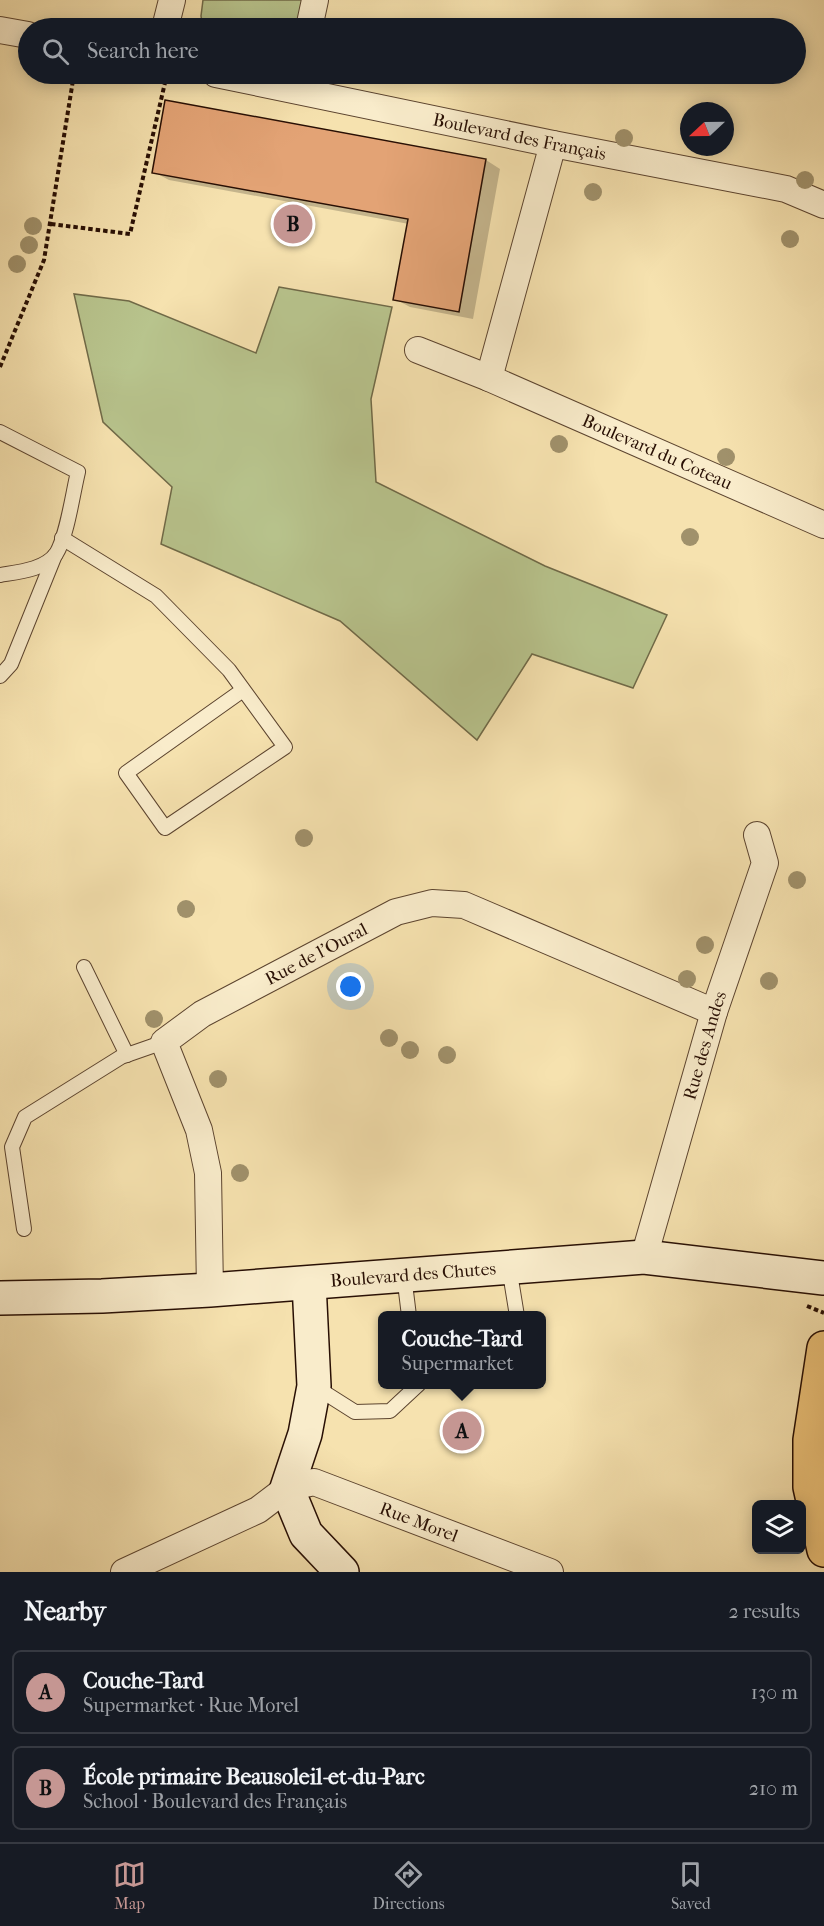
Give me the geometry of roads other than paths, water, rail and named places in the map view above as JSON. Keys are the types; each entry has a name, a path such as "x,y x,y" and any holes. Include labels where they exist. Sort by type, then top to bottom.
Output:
{"highway":[{"path":"824,1348 810,1440 810,1487 824,1550"}],"street":[{"path":"168,18 172,0"},
{"path":"311,18 315,0"},
{"path":"0,30 18,33"},
{"name":"Boulevard des Français","path":"306,84 553,144 786,189 824,205"},
{"path":"489,378 553,144"},
{"name":"Boulevard du Coteau","path":"418,350 489,378 824,525"},
{"name":"Rue des Andes","path":"644,1257 714,1012 765,863 757,835"},
{"name":"Rue de l'Oural","path":"164,1042 202,1014 396,912 432,903 464,905 714,1012"},
{"path":"164,1042 199,1130 208,1173 210,1290"},
{"name":"Boulevard des Chutes","path":"0,1298 102,1296 210,1290 644,1257 824,1278"},
{"path":"309,1283 314,1386 305,1434 287,1488 306,1534 342,1572"},
{"name":"Rue Morel","path":"124,1572 258,1510 287,1488 314,1482 550,1572"}],"lane":[{"path":"0,432 78,472 62,538 11,663 0,676"},
{"path":"62,538 156,596 229,670 285,747 165,828 126,772 243,690"},
{"path":"0,575 37,567 55,555"},
{"path":"84,967 127,1055"},
{"path":"24,1229 12,1147 25,1117 127,1055 164,1042"},
{"path":"508,1266 516,1311"},
{"path":"404,1275 408,1311"},
{"path":"314,1386 355,1412 390,1411 414,1389"}],"place":[{"name":"École primaire Beausoleil-et-du-Parc","path":"293,224"},
{"name":"Couche-Tard","path":"462,1431"}]}
